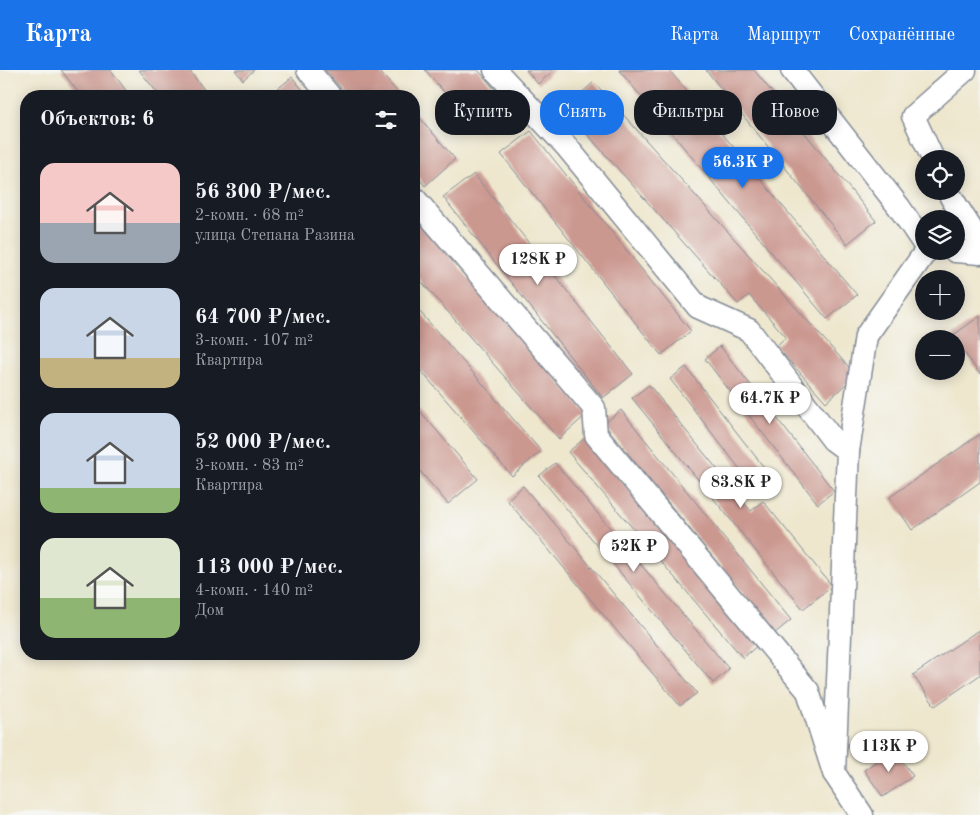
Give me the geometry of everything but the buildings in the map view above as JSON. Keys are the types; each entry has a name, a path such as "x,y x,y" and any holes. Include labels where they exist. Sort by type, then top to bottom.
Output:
{"street":[{"path":"308,70 325,90"},
{"path":"495,70 566,148 698,307 749,330 833,440 848,451"},
{"path":"792,70 899,207 915,231"},
{"path":"929,150 913,116 965,70"},
{"path":"954,200 980,243"},
{"path":"420,205 594,408 596,435 808,692 834,773 862,815"},
{"path":"965,252 980,253"},
{"path":"834,773 848,451 866,336 920,260"}]}
